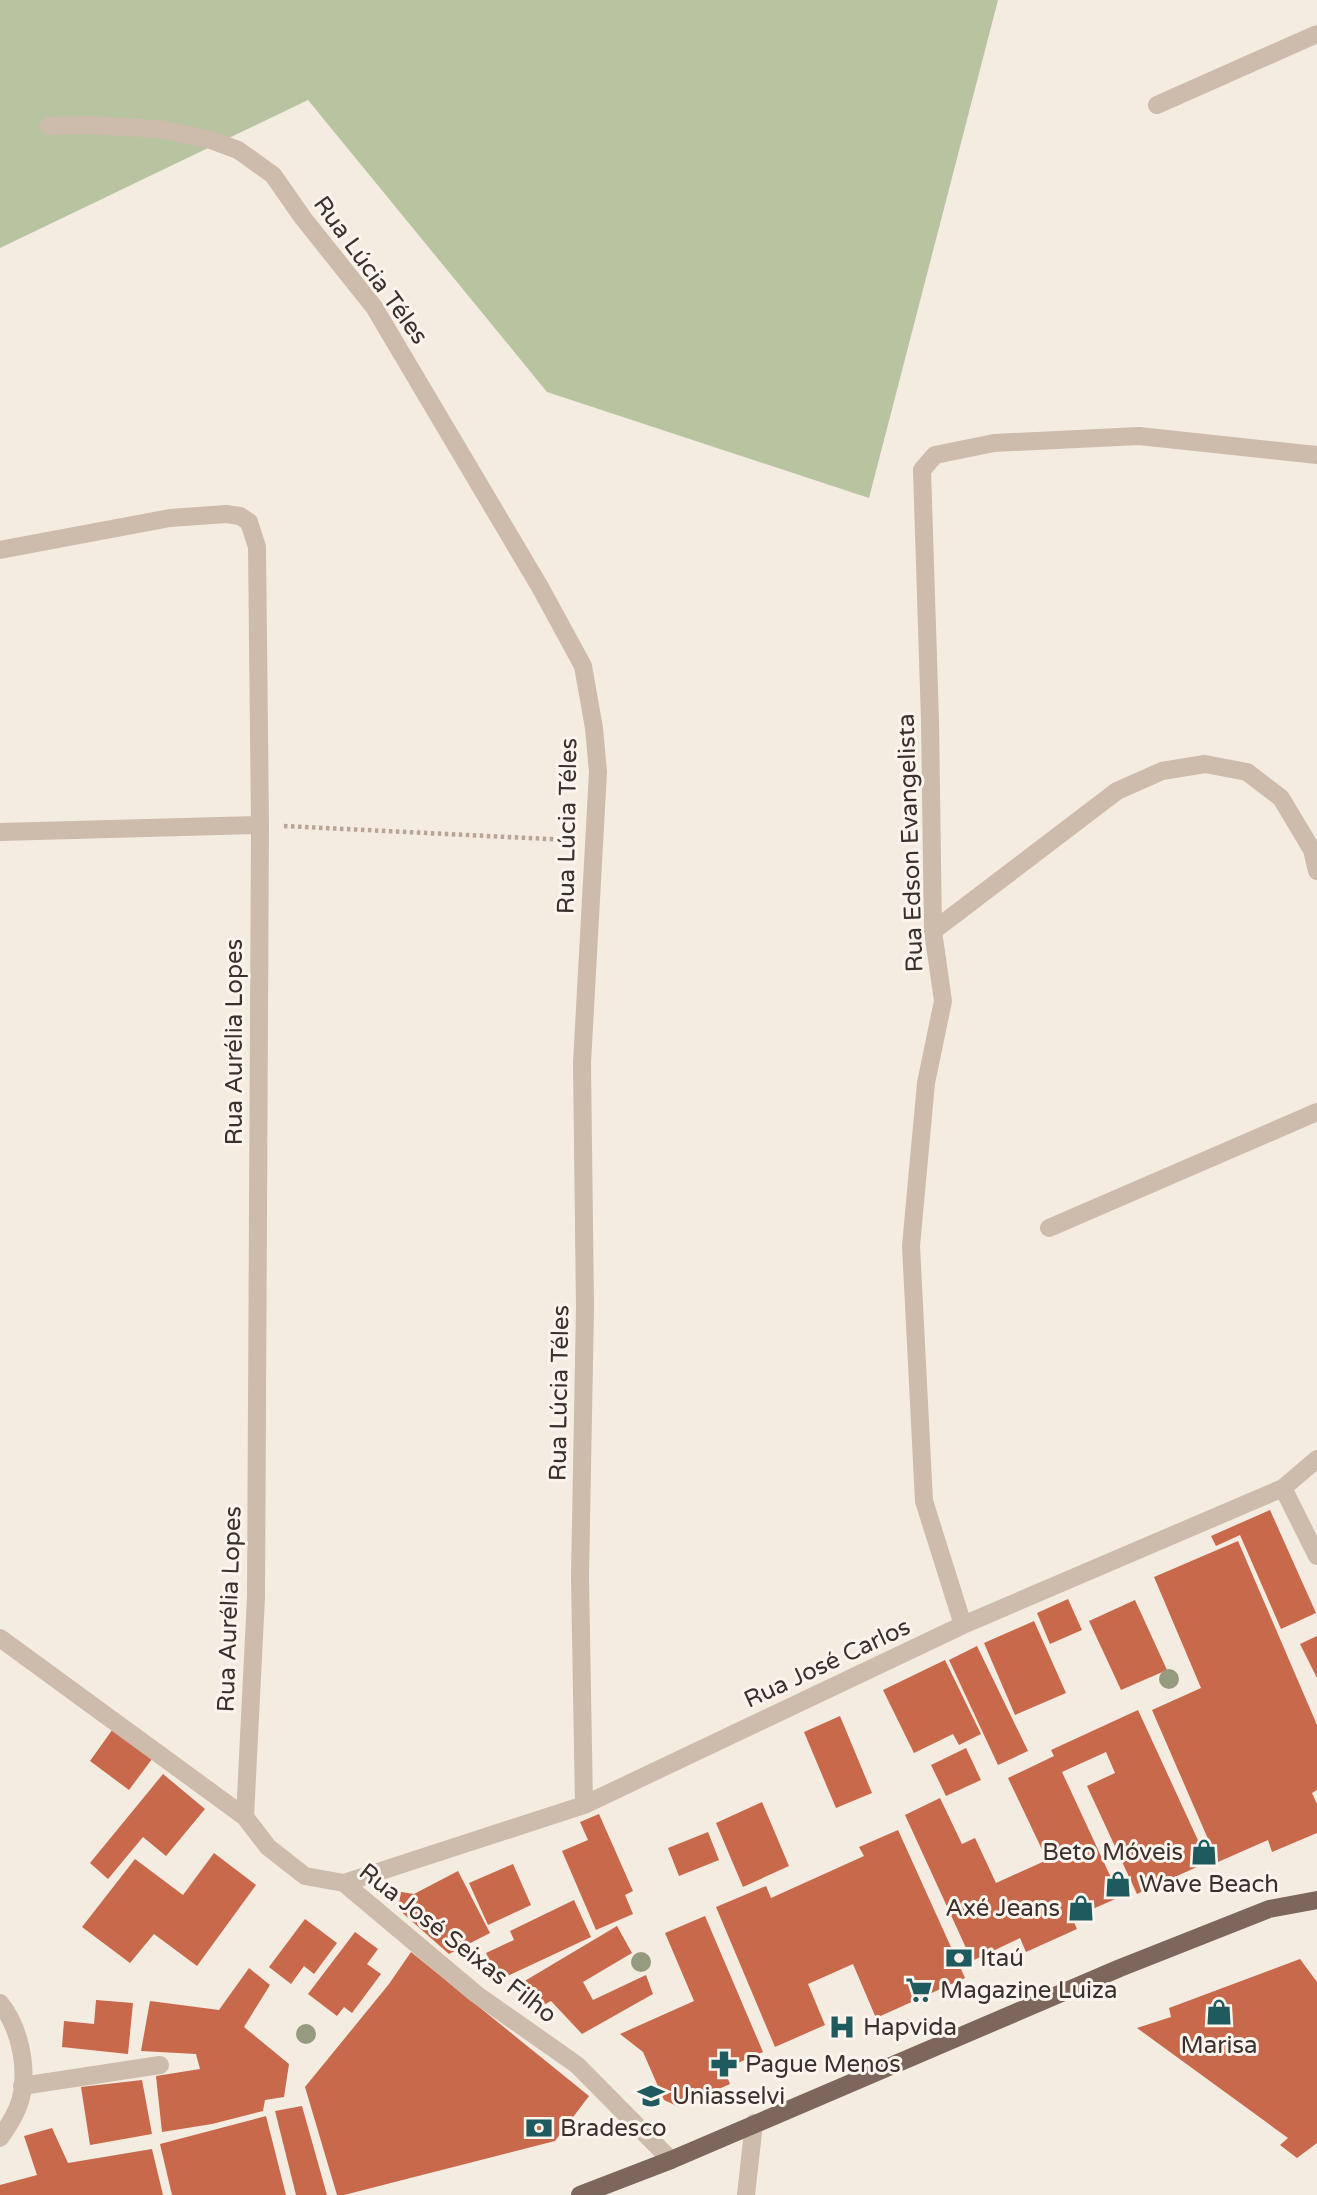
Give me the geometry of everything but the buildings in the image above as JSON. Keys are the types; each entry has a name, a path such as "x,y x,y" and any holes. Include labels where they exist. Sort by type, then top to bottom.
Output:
{"main road":[{"path":"580,2195 671,2161 754,2123 1179,1944 1269,1909 1317,1900"}],"street":[{"path":"1157,105 1317,34"},
{"name":"Rua Lúcia Téles","path":"49,126 159,129 211,140 238,150 273,175 303,218 374,307 540,587 583,666 594,728 598,772 582,1063 586,1307 580,1577 584,1805"},
{"name":"Rua Edson Evangelista","path":"963,1625 924,1501 911,1246 926,1083 943,1001 933,931 922,470 935,455 994,443 1139,436 1317,455"},
{"name":"Rua Aurélia Lopes","path":"0,550 170,518 226,514 240,516 249,522 257,547 260,825 256,1597 245,1817"},
{"path":"933,931 1117,791 1162,771 1205,764 1247,772 1282,799 1312,850 1317,872"},
{"path":"0,832 260,825"},
{"path":"1049,1228 1317,1112"},
{"name":"Rua José Carlos","path":"344,1882 584,1805 963,1625 1283,1488 1317,1459"},
{"path":"1283,1488 1317,1556"},
{"name":"Rua José Seixas Filho","path":"0,1638 245,1817 268,1847 305,1877 344,1882 477,1994 577,2065 671,2161"},
{"path":"0,2003 16,2032 23,2063 22,2093 13,2118 0,2138"},
{"path":"22,2086 160,2065"},
{"path":"746,2195 754,2123"}],"path":[{"path":"260,825 594,842"}],"green space":[{"path":"0,0 998,0 869,498 547,392 308,100 0,248"}],"place":[{"name":"Beto Móveis","path":"1204,1852"},
{"name":"Wave Beach","path":"1118,1884"},
{"name":"Axé Jeans","path":"1081,1908"},
{"name":"Itaú","path":"959,1958"},
{"name":"Magazine Luiza","path":"919,1990"},
{"name":"Marisa","path":"1219,2012"},
{"name":"Hapvida","path":"842,2027"},
{"name":"Pague Menos","path":"724,2064"},
{"name":"Uniasselvi","path":"651,2096"},
{"name":"Bradesco","path":"539,2128"}]}
